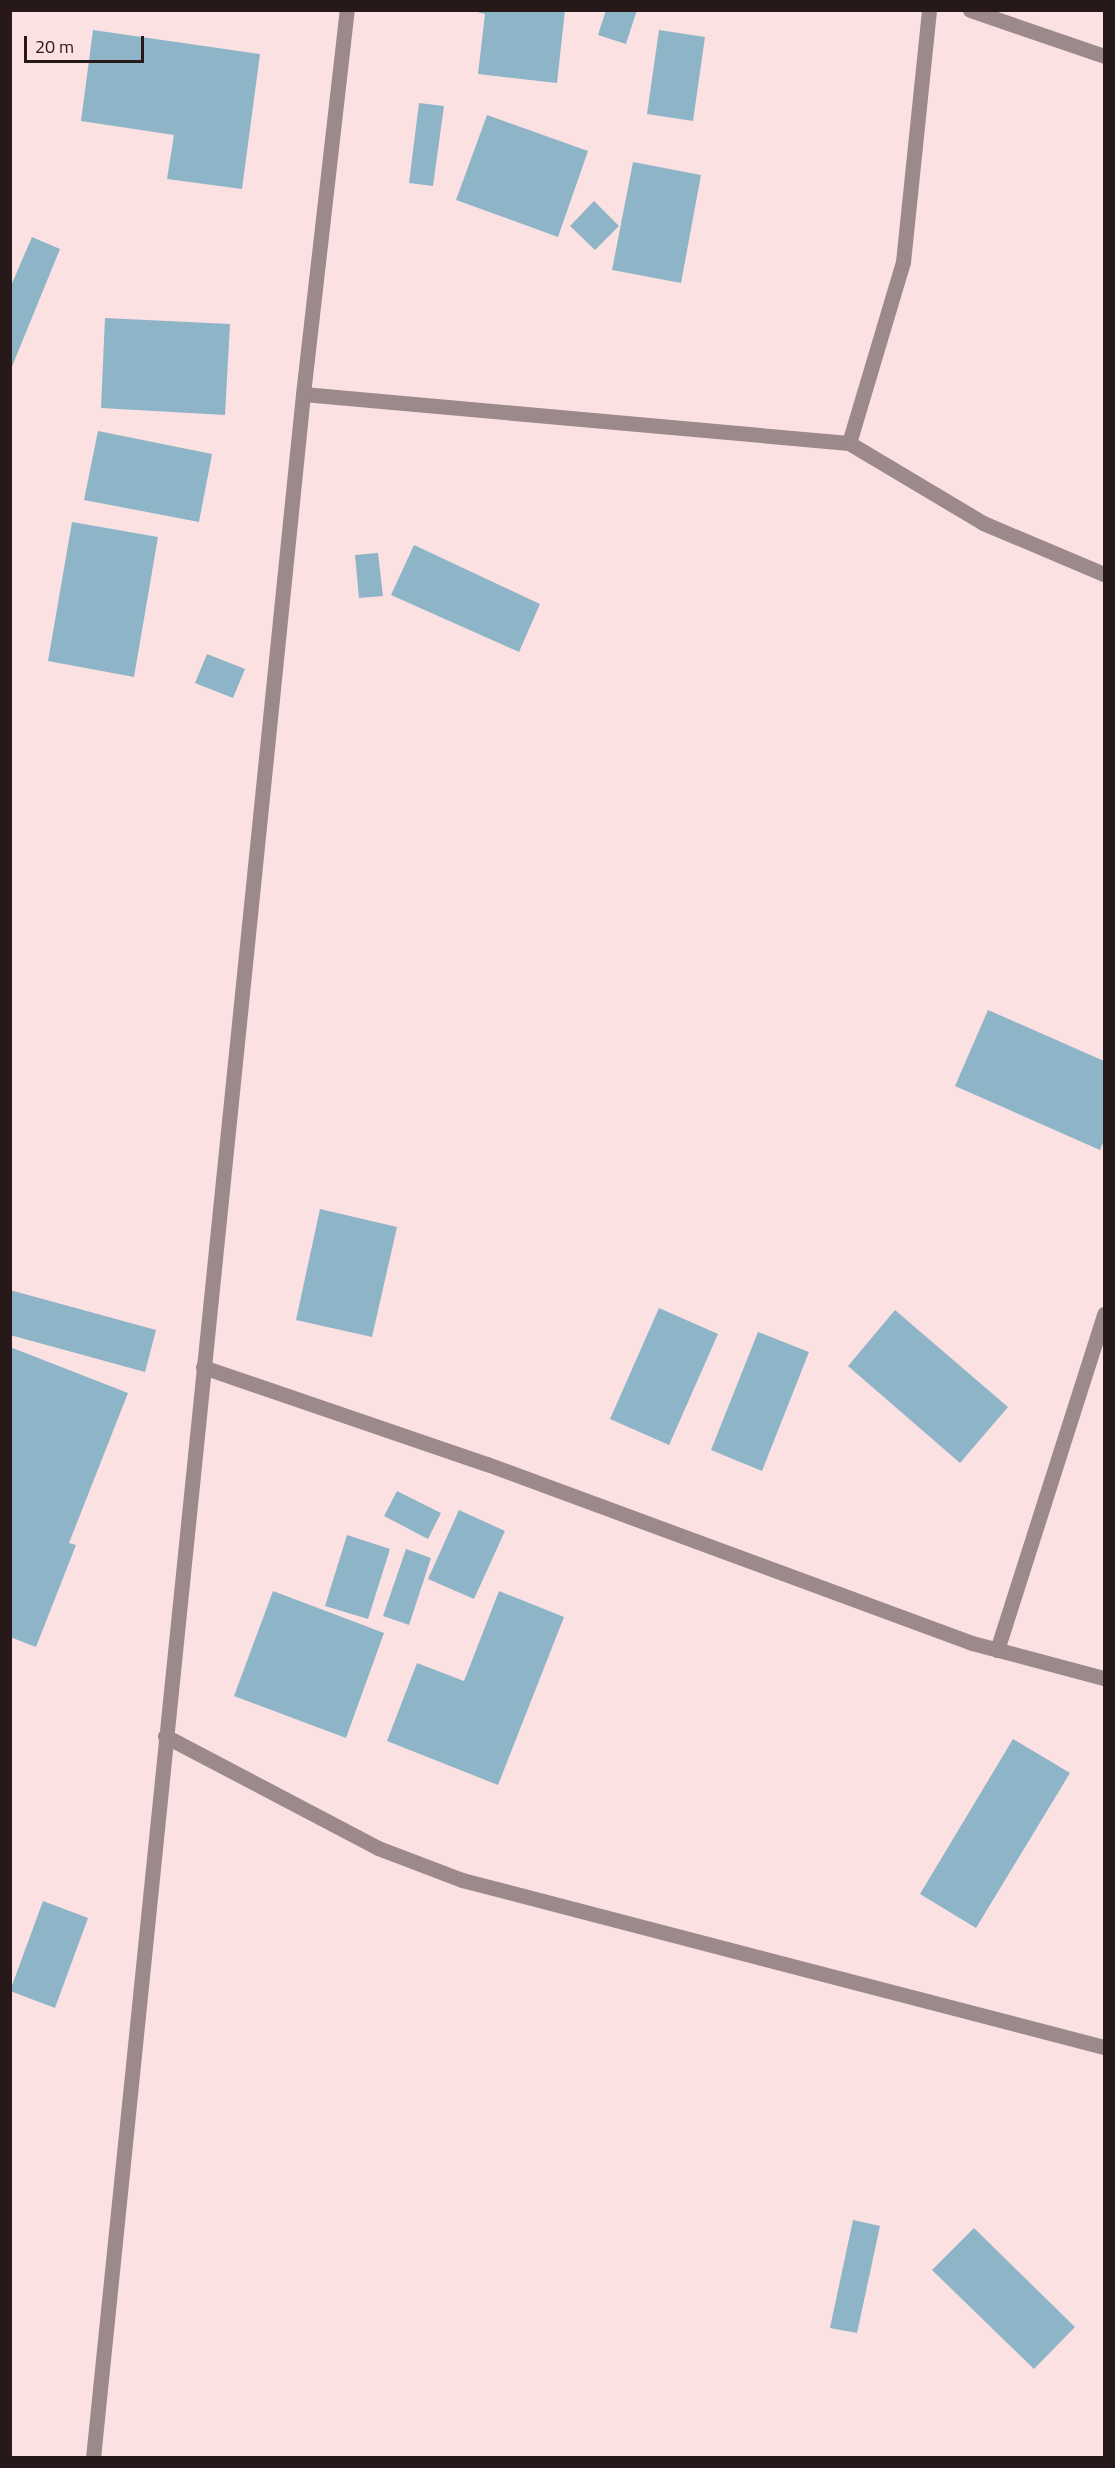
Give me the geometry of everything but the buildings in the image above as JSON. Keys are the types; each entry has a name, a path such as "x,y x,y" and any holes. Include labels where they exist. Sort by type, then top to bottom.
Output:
{"street":[{"path":"93,2457 303,394 347,10"},
{"path":"849,442 903,262 929,10"},
{"path":"970,10 1104,56"},
{"path":"303,394 849,442 983,523 1104,574"},
{"path":"997,1650 1104,1314"},
{"path":"203,1367 487,1464 997,1650 1104,1678"},
{"path":"165,1736 378,1848 462,1880 1104,2047"}]}
